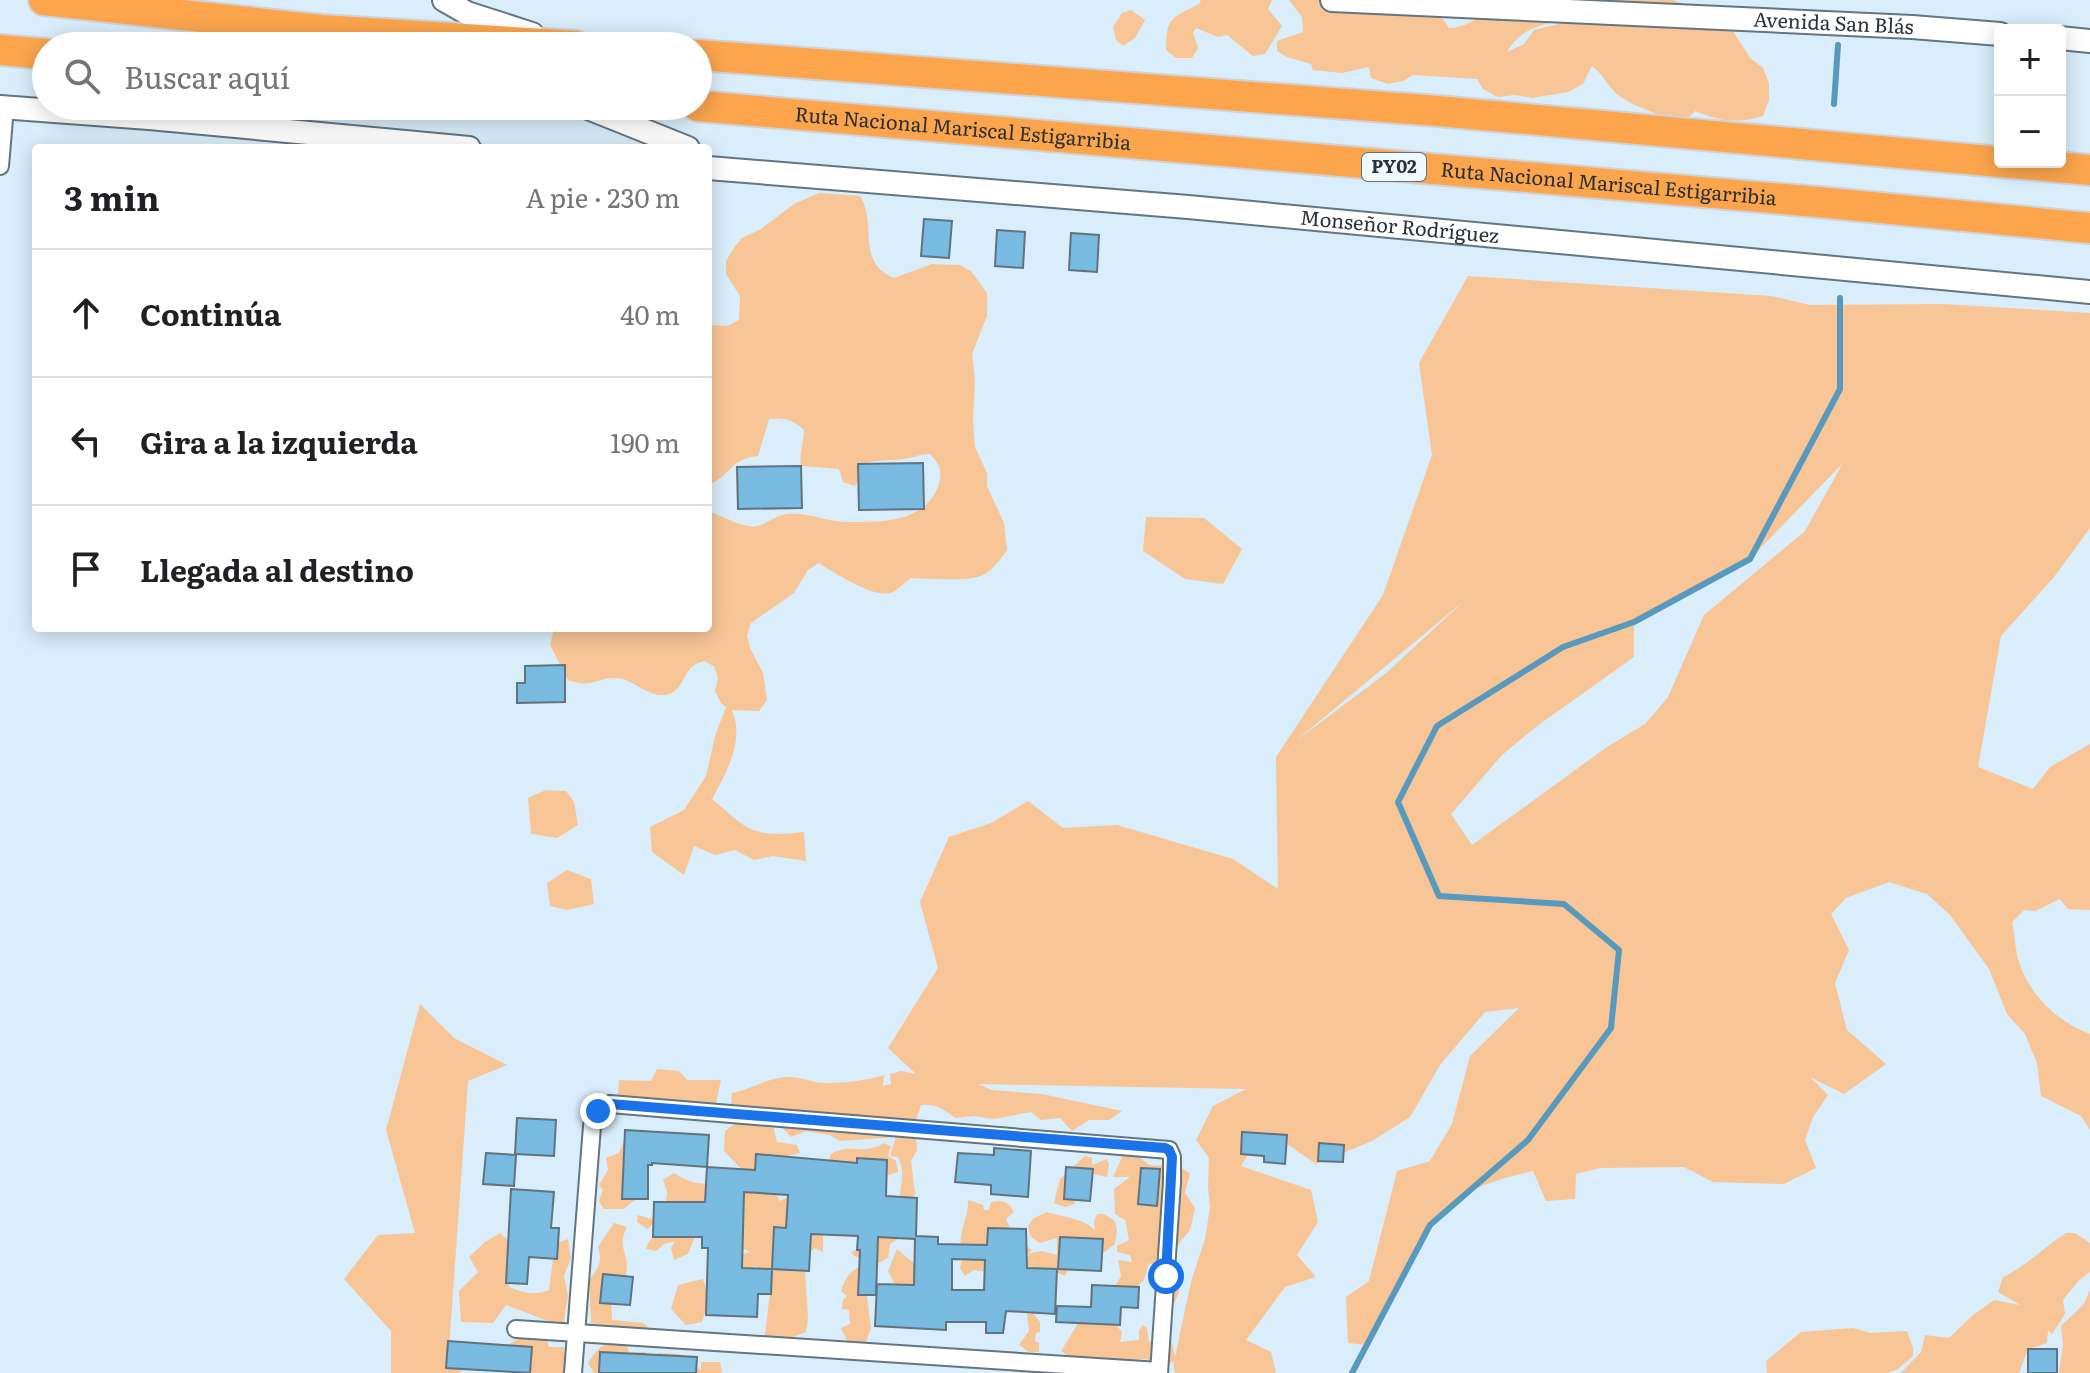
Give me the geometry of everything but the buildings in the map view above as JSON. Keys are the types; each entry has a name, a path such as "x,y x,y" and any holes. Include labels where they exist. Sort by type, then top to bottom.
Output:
{"highway":[{"path":"44,0 353,32"},
{"path":"0,50 32,53"},
{"path":"712,56 1438,111 1994,161"},
{"name":"Ruta Nacional Mariscal Estigarribia","path":"712,107 2090,228"},
{"path":"2066,168 2090,170"}],"street":[{"path":"444,0 467,13 529,32"},
{"name":"Avenida San Blás","path":"1332,0 1896,26 1994,34"},
{"path":"2066,39 2090,41"},
{"path":"0,166 2,107 32,109"},
{"path":"170,120 426,144"},
{"path":"618,120 678,144"},
{"path":"712,158 744,171"},
{"name":"Monseñor Rodríguez","path":"712,168 1219,209 2090,292"},
{"path":"516,1329 576,1333 1159,1372 1172,1157 1169,1150 610,1104 598,1111 592,1126 576,1333 573,1373"}],"shaded area":[{"path":"1201,0 1272,0 1268,9 1282,26 1265,54 1253,56 1227,35 1218,37 1196,28 1193,32 1198,48 1192,58 1176,58 1166,50 1169,25"},
{"path":"1289,0 1430,0 1449,28 1504,11 1582,2 1579,19 1529,30 1507,52 1524,44 1534,30 1567,22 1585,22 1600,5 1618,0 1673,0 1696,8 1716,26 1733,31 1750,58 1763,68 1769,83 1769,100 1763,116 1729,120 1695,111 1683,123 1626,100 1592,66 1583,84 1568,92 1532,98 1515,95 1498,97 1483,89 1477,79 1413,75 1388,84 1371,78 1369,67 1342,73 1313,70 1311,64 1277,51 1277,41 1303,32 1302,17"},
{"path":"1131,10 1145,20 1135,38 1123,46 1116,40 1113,27 1122,13"},
{"path":"819,193 860,196 865,207 871,252 882,271 894,278 932,264 960,265 971,271 987,293 987,316 972,354 975,447 987,473 987,486 1004,523 1007,550 991,569 978,577 911,578 893,592 883,594 853,583 819,563 808,570 794,593 751,623 747,635 763,673 767,700 759,711 732,710 735,745 728,768 712,799 753,830 773,834 804,832 806,861 773,856 754,860 735,850 715,855 694,846 684,875 652,852 650,827 684,810 706,776 715,736 726,707 715,691 718,678 714,666 704,661 695,664 677,689 662,695 617,678 589,683 568,680 550,645 553,632 712,632 712,513 753,526 787,514 840,522 900,518 922,508 931,499 940,477 938,465 930,454 867,463 855,486 843,482 839,469 801,466 804,430 779,418 769,419 758,456 741,460 712,483 712,325 727,326 739,320 740,296 726,274 726,261 742,238 761,229 794,204"},
{"path":"1468,276 1771,296 1810,305 1942,304 2090,313 2090,528 2054,577 2001,636 1978,767 2033,789 2050,767 2090,744 2090,910 2068,909 2060,899 2035,911 2024,910 2012,922 2018,960 2031,988 2058,1016 2090,1034 2090,1130 2081,1116 2041,1096 2037,1063 2025,1034 2007,1014 1989,969 1950,915 1927,894 1889,882 1846,898 1831,914 1849,950 1835,983 1847,1030 1886,1064 1844,1094 1810,1077 1828,1095 1813,1117 1805,1140 1816,1168 1784,1184 1713,1182 1684,1167 1600,1168 1576,1174 1575,1199 1546,1201 1533,1171 1488,1184 1464,1196 1432,1227 1408,1264 1367,1345 1348,1343 1346,1297 1369,1281 1397,1171 1430,1161 1452,1124 1470,1056 1519,1008 1485,1012 1440,1065 1410,1117 1372,1141 1316,1164 1290,1146 1260,1135 1241,1166 1311,1190 1318,1222 1297,1255 1316,1277 1285,1287 1246,1340 1271,1352 1276,1373 1175,1373 1173,1361 1162,1368 1146,1359 1125,1360 1119,1366 1079,1362 1061,1351 1087,1309 1112,1320 1122,1332 1120,1342 1139,1340 1139,1330 1143,1325 1147,1328 1149,1342 1153,1340 1164,1280 1180,1290 1164,1328 1175,1357 1191,1282 1205,1239 1210,1207 1209,1158 1196,1140 1213,1106 1246,1089 978,1084 992,1090 1042,1094 1122,1111 1109,1120 1089,1120 1072,1131 1060,1118 1041,1120 1031,1112 994,1119 974,1116 955,1118 935,1106 921,1105 915,1123 917,1150 911,1161 915,1193 908,1205 900,1238 890,1244 888,1258 879,1263 854,1256 851,1252 870,1243 900,1208 901,1163 898,1157 890,1156 896,1137 840,1141 830,1135 806,1131 791,1137 777,1122 731,1106 732,1093 784,1077 831,1083 884,1075 883,1086 891,1084 890,1074 901,1071 916,1074 888,1048 938,968 920,902 949,837 991,823 1028,801 1063,828 1117,825 1233,859 1278,889 1276,757 1383,595 1432,455 1419,363","holes":["1843,463 1805,531 1704,615 1668,697 1645,724 1607,747 1472,845 1451,814 1502,755 1537,726 1634,657 1634,622 1750,559","1464,601 1385,674 1297,740 1298,739"]},
{"path":"1146,517 1204,518 1242,549 1223,584 1185,579 1143,551"},
{"path":"546,790 566,791 574,802 578,825 557,838 531,834 528,798"},
{"path":"567,870 591,879 594,904 567,910 550,906 547,883"},
{"path":"420,1004 454,1038 507,1065 468,1081 449,1349 472,1342 481,1350 459,1373 391,1373 391,1331 344,1279 378,1235 415,1233 386,1130"},
{"path":"657,1069 679,1071 687,1080 721,1080 716,1103 689,1107 689,1119 669,1117 618,1097 619,1080 651,1081"},
{"path":"742,1119 759,1119 773,1126 777,1142 797,1145 800,1153 788,1156 786,1168 773,1191 780,1201 792,1199 823,1226 823,1252 814,1248 805,1260 782,1264 805,1271 808,1318 806,1332 785,1340 765,1336 772,1273 770,1275 755,1266 743,1272 731,1257 751,1252 697,1232 688,1254 674,1260 671,1248 675,1241 664,1244 656,1251 646,1249 659,1230 659,1219 647,1229 637,1222 638,1215 651,1219 665,1208 667,1192 663,1180 674,1173 693,1182 708,1183 743,1171 724,1151 725,1131"},
{"path":"639,1135 641,1196 623,1209 604,1209 599,1201 603,1190 599,1185 608,1170 606,1158 619,1153 623,1143"},
{"path":"884,1143 891,1146 888,1156 896,1161 898,1172 879,1178 830,1166 830,1155 837,1151 868,1149"},
{"path":"1123,1155 1140,1157 1153,1166 1178,1166 1190,1174 1185,1193 1195,1208 1190,1230 1173,1257 1162,1268 1149,1263 1144,1280 1131,1292 1113,1290 1121,1276 1118,1260 1132,1262 1130,1255 1117,1252 1117,1246 1129,1240 1125,1220 1115,1214 1114,1189 1130,1177 1113,1177"},
{"path":"1085,1156 1092,1158 1092,1165 1107,1159 1107,1177 1089,1173 1076,1187 1075,1204 1065,1207 1054,1203 1060,1179"},
{"path":"968,1200 983,1205 984,1210 989,1210 991,1202 1007,1203 1014,1212 1006,1219 1013,1236 1032,1250 1023,1259 1042,1307 1033,1313 1040,1322 1040,1332 1036,1333 1035,1341 1039,1343 1039,1352 1029,1352 1019,1345 1029,1331 1027,1313 996,1273 974,1270 965,1276 960,1268 963,1255 961,1234"},
{"path":"1047,1212 1078,1220 1095,1230 1097,1214 1104,1214 1115,1221 1115,1244 1102,1254 1092,1245 1071,1264 1065,1276 1055,1272 1027,1272 1025,1261 1030,1253 1042,1251 1057,1255 1057,1238 1040,1243 1031,1237 1028,1226 1034,1218"},
{"path":"614,1223 627,1227 623,1244 627,1271 611,1296 612,1320 643,1323 648,1327 636,1335 617,1327 591,1323 589,1280 599,1265 598,1247"},
{"path":"500,1233 509,1241 506,1272 509,1287 529,1293 549,1290 555,1244 568,1239 571,1258 564,1276 568,1296 562,1332 556,1324 506,1305 493,1323 461,1322 459,1291 478,1272 469,1257"},
{"path":"2066,1233 2075,1233 2090,1243 2090,1272 2063,1300 2065,1314 2052,1334 2048,1330 2047,1343 2028,1349 2019,1373 1901,1373 1921,1352 1925,1335 1949,1338 1994,1300 2020,1305 1998,1292 2003,1277"},
{"path":"897,1249 924,1272 911,1290 897,1289 888,1271"},
{"path":"863,1264 873,1274 867,1296 871,1328 866,1342 858,1346 848,1343 841,1328 850,1324 849,1310 842,1309 847,1296 841,1291 849,1275"},
{"path":"703,1279 709,1299 702,1322 686,1325 671,1309 678,1285"},
{"path":"2090,1290 2090,1373 2059,1373 2063,1345 2061,1326 2084,1304"},
{"path":"1853,1328 1870,1333 1907,1331 1913,1356 1888,1373 1767,1373 1766,1361 1801,1332"},
{"path":"545,1334 549,1347 564,1347 566,1373 524,1373 533,1362 525,1363 498,1351 516,1340"},
{"path":"625,1340 629,1352 645,1352 656,1359 658,1353 680,1354 701,1370 701,1362 720,1362 722,1373 594,1373 588,1363 596,1352 607,1344"}],"waterway":[{"path":"1834,104 1838,45"},
{"path":"1352,1373 1430,1225 1528,1140 1611,1028 1619,950 1564,904 1439,896 1398,802 1437,726 1563,647 1634,622 1750,559 1840,389 1840,298"}],"route":[{"path":"598,1111 610,1104 1165,1148 1172,1157 1166,1276"}]}
